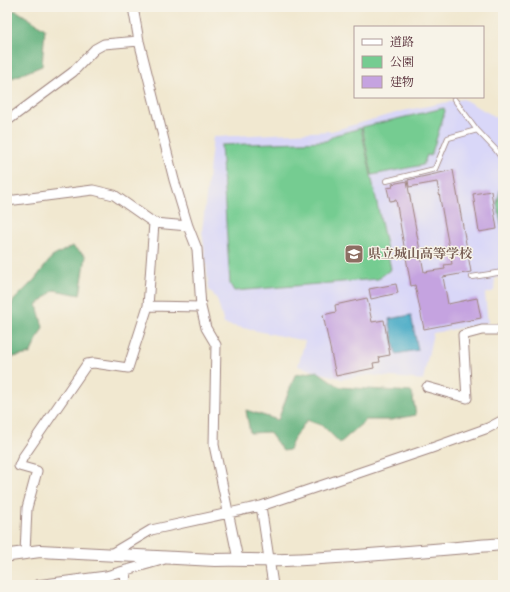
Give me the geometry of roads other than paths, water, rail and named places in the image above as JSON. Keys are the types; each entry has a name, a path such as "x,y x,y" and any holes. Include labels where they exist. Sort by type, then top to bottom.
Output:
{"street":[{"path":"133,7 139,41 174,180 188,226 197,249 201,308 206,328 216,345 214,445 238,559"},
{"path":"7,121 73,72 95,49 104,44 139,41"},
{"path":"7,201 93,190 114,195 154,223 188,226"},
{"path":"25,553 27,508 37,471 19,466 23,457 87,364 94,363 128,368 148,306 154,223"},
{"path":"148,306 201,308"},
{"path":"427,387 467,398 463,335 482,330 503,330"},
{"path":"109,555 151,530 261,506 429,449 488,428 503,420"},
{"path":"261,506 273,585"},
{"path":"9,555 40,551 167,558 269,561 503,544"},
{"path":"37,585 106,576 167,558"},
{"path":"125,585 126,570"}],"lane":[{"path":"454,99 477,130 496,150 503,160"},
{"path":"386,181 435,169 448,138 477,130"},
{"path":"472,277 503,272"}],"water":[{"path":"411,315 418,350 396,354 389,319"}],"place":[{"name":"県立城山高等学校","path":"354,254"}]}
